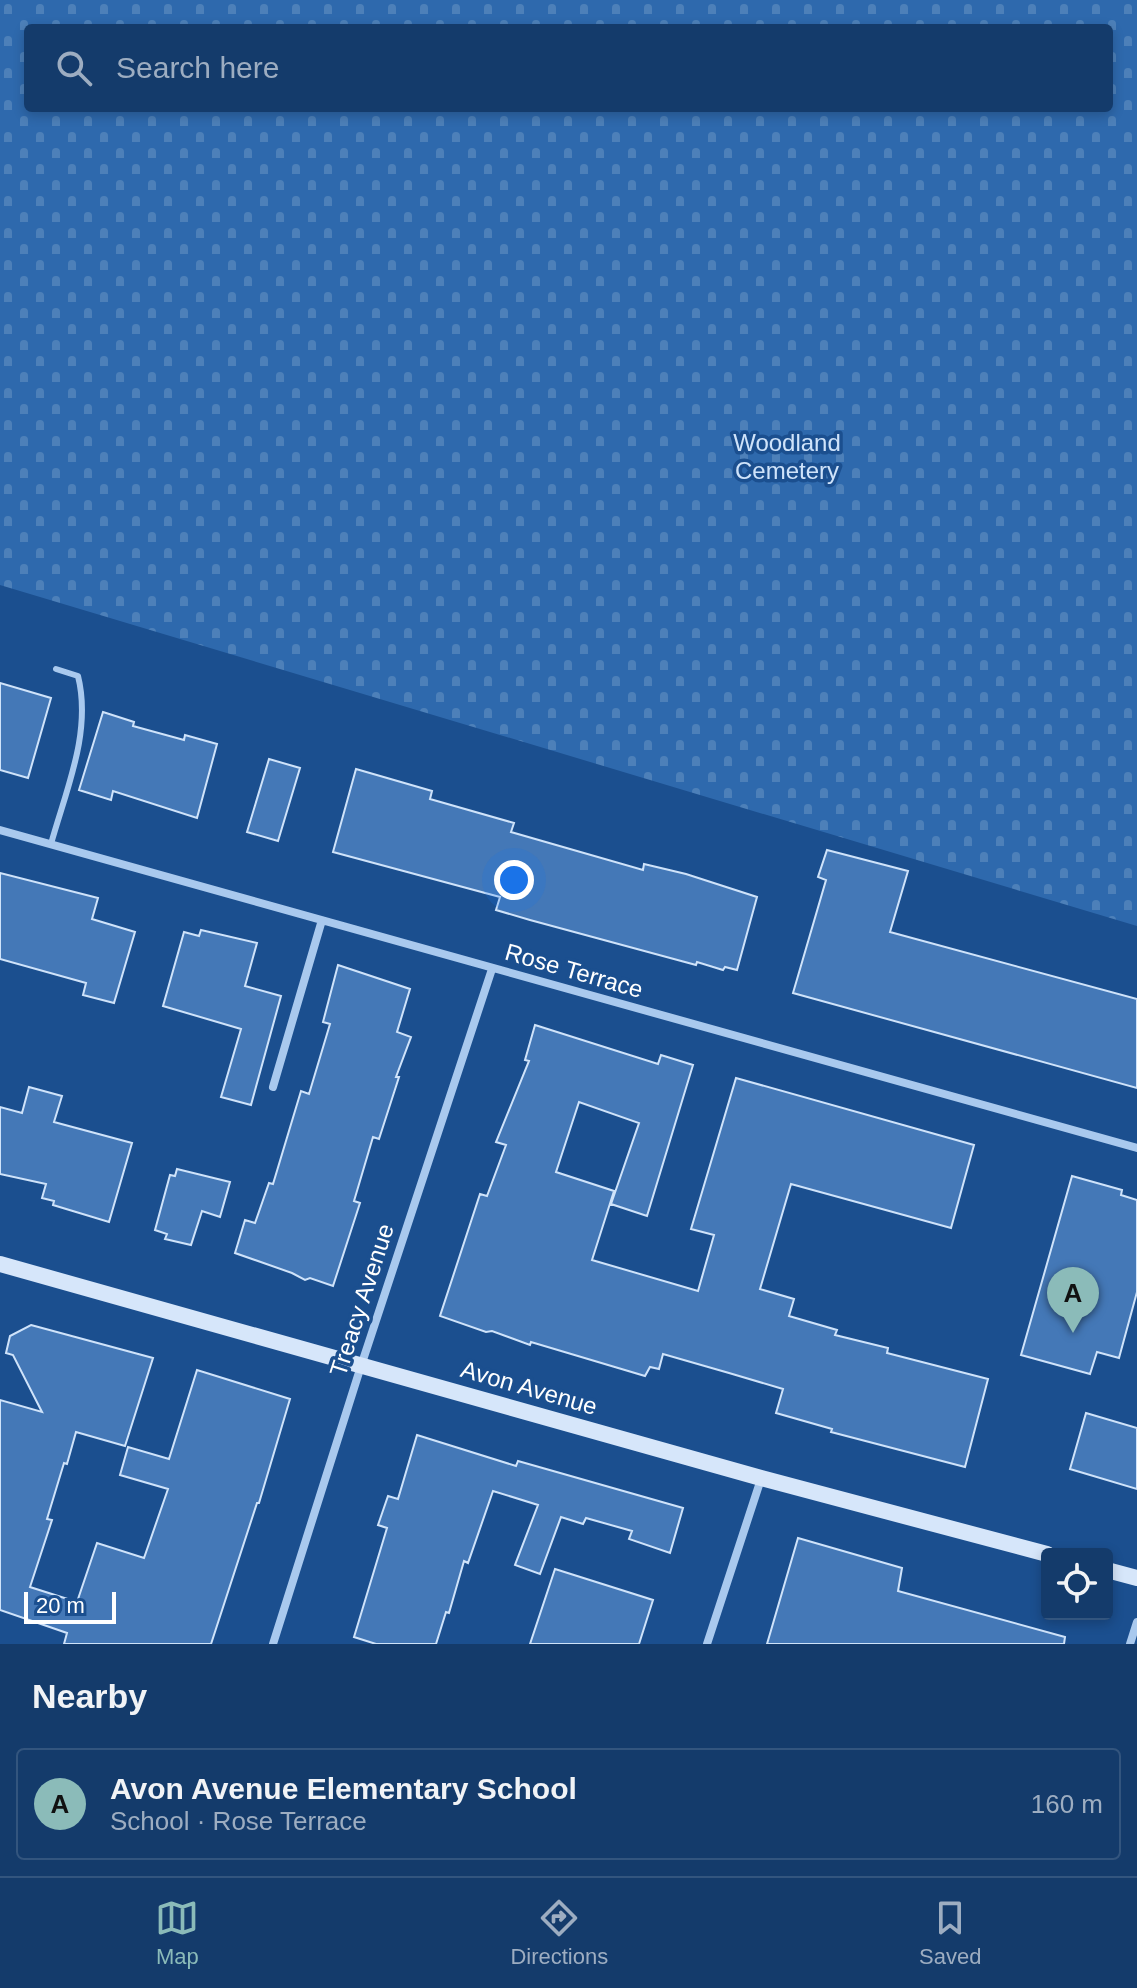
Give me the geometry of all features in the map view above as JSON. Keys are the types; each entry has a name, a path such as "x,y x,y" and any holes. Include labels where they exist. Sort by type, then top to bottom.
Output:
{"street":[{"name":"Rose Terrace","path":"0,830 1137,1148"},
{"path":"273,1087 322,920"},
{"name":"Treacy Avenue","path":"273,1644 492,969"},
{"name":"Avon Avenue","path":"0,1264 761,1478 1041,1552"},
{"path":"707,1644 761,1478"},
{"path":"1113,1572 1137,1578"},
{"path":"1130,1644 1137,1622"}],"lane":[{"path":"51,844 82,730 84,700 78,676 56,669"}],"green space":[{"name":"Woodland Cemetery","path":"0,0 1137,0 1137,926 0,585"}],"building":[{"path":"0,683 51,698 28,778 0,770"},
{"path":"103,712 134,722 133,726 184,740 185,735 217,744 197,818 113,791 111,800 79,790"},
{"path":"269,759 300,768 278,841 247,832"},
{"path":"356,769 432,791 430,799 514,823 511,832 643,870 644,864 686,874 757,897 737,970 725,967 723,970 697,962 696,965 530,920 496,910 500,897 333,852"},
{"path":"827,850 908,871 890,932 1137,999 1137,1088 793,993 826,880 818,877"},
{"path":"0,873 98,898 92,919 135,932 114,1003 83,995 86,983 0,959"},
{"path":"201,930 257,943 245,986 281,996 251,1105 221,1097 241,1029 163,1006 184,932 199,936"},
{"path":"338,965 410,989 397,1032 411,1037 379,1139 373,1137 354,1201 360,1203 333,1286 310,1278 305,1280 235,1253 245,1220 255,1223 269,1183 273,1184 301,1091 309,1094 330,1024 323,1022"},
{"path":"535,1025 658,1064 661,1055 693,1065 647,1216 611,1204 639,1123 579,1102 556,1172 614,1191 592,1260 698,1291 714,1235 691,1229 736,1078 974,1145 951,1228 791,1184 760,1289 794,1299 789,1316 837,1330 835,1335 888,1348 887,1353 988,1379 965,1467 831,1432 832,1429 776,1413 783,1389 663,1354 659,1369 650,1367 645,1376 531,1342 530,1345 440,1316 480,1194 487,1196 506,1145 496,1142 529,1061 525,1060"},
{"path":"29,1087 62,1096 54,1122 132,1143 109,1222 53,1205 54,1201 42,1198 46,1184 0,1174 0,1107 22,1113"},
{"path":"177,1169 230,1182 220,1217 202,1211 191,1245 165,1239 167,1234 155,1230 170,1175 175,1176"},
{"path":"1072,1176 1122,1190 1121,1195 1137,1200 1137,1292 1119,1358 1097,1352 1090,1374 1021,1355"},
{"path":"31,1325 153,1358 125,1446 76,1432 67,1464 64,1463 47,1519 52,1520 30,1587 77,1602 97,1543 144,1558 168,1489 120,1475 128,1447 169,1459 197,1370 290,1399 259,1503 211,1644 64,1644 67,1633 0,1610 0,1400 42,1412 13,1355 6,1353 10,1336"},
{"path":"1086,1413 1137,1428 1137,1489 1070,1469"},
{"path":"417,1435 516,1466 518,1461 683,1508 670,1553 629,1539 632,1531 586,1518 583,1524 561,1517 540,1574 515,1565 538,1505 493,1491 468,1563 464,1561 449,1613 446,1612 436,1644 376,1644 354,1637 387,1528 378,1525 388,1496 398,1499"},
{"path":"798,1538 902,1568 898,1591 1065,1637 1064,1644 767,1644"},
{"path":"555,1569 653,1600 639,1644 530,1644"}],"place":[{"name":"Avon Avenue Elementary School","path":"1073,1333"}]}
